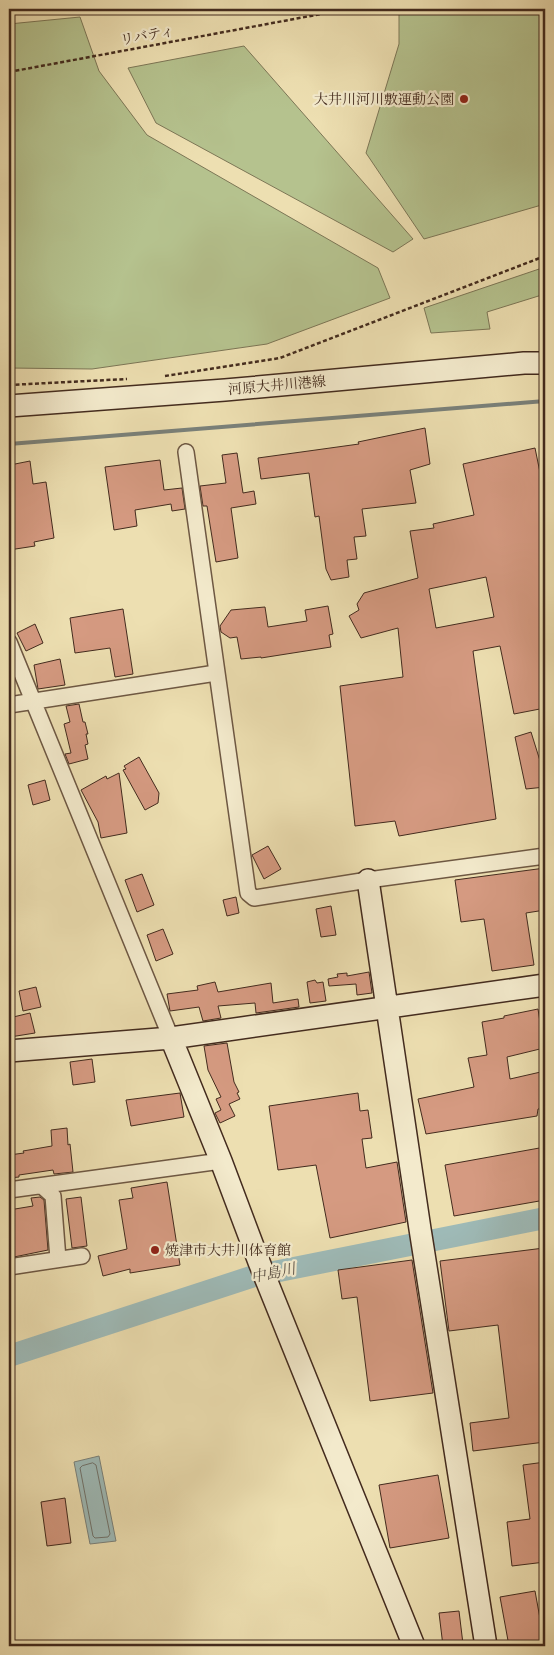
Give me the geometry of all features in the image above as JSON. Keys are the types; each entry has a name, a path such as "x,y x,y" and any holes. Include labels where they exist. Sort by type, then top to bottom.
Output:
{"street":[{"name":"河原大井川港線","path":"9,406 224,390 524,363 545,363"},
{"path":"186,452 248,893 254,898 368,880 545,856"},
{"path":"9,642 221,1161 259,1262 414,1646"},
{"path":"9,705 216,673"},
{"path":"368,880 420,1230 486,1646"},
{"path":"9,1051 171,1038 545,985"},
{"path":"9,1190 221,1161"},
{"path":"42,1186 53,1196 58,1259"},
{"path":"9,1267 82,1256"}],"path":[{"name":"リバティ","path":"9,72 348,9"},
{"path":"157,378 280,358 545,256"},
{"path":"9,385 128,379"}],"green space":[{"name":"大井川河川敷運動公園","path":"411,9 545,9 545,204 424,239 366,153 399,44 399,11"},
{"path":"80,17 99,71 147,135 378,268 390,298 267,344 92,369 9,368 9,24"},
{"path":"244,46 413,239 393,252 156,123 128,68"},
{"path":"545,267 545,294 487,312 490,329 431,333 424,308"}],"water":[{"path":"99,1456 116,1541 90,1544 74,1462"}],"building":[{"path":"425,428 430,464 410,470 416,503 362,509 366,536 354,537 357,559 347,560 349,577 331,580 326,569 319,516 315,517 309,473 261,479 258,458 359,444 358,442"},
{"path":"535,448 545,497 545,708 514,714 500,646 473,651 496,819 399,836 395,821 355,826 340,686 403,677 398,628 361,638 349,616 359,610 357,604 364,593 418,578 410,531 434,528 433,524 474,515 463,464","holes":["486,577 494,617 436,628 429,589"]},
{"path":"237,453 243,493 254,491 256,504 231,508 238,558 216,562 207,506 203,506 200,486 226,483 222,455"},
{"path":"160,460 164,490 182,488 185,509 172,511 171,504 135,510 137,526 114,530 105,467"},
{"path":"30,461 33,484 46,482 54,538 34,542 35,546 9,550 10,465"},
{"path":"328,606 333,634 329,635 331,647 261,658 241,659 237,637 230,638 221,632 220,626 231,610 265,607 268,627 307,621 305,610"},
{"path":"123,609 133,674 115,677 110,648 75,653 70,618"},
{"path":"35,624 43,643 26,651 17,633"},
{"path":"60,659 65,685 38,689 34,665"},
{"path":"79,704 88,734 86,734 88,744 85,745 88,759 69,764 65,754 71,753 64,724 70,722 66,706"},
{"path":"531,732 541,764 545,763 545,787 526,789 515,737"},
{"path":"139,757 159,793 158,803 145,810 123,770 126,769 124,766"},
{"path":"119,773 127,833 101,838 98,822 81,790 106,776 107,779"},
{"path":"45,780 50,800 33,805 28,785"},
{"path":"268,846 281,869 264,879 252,855"},
{"path":"545,868 545,910 526,913 534,965 492,971 484,919 461,922 455,880"},
{"path":"142,874 154,905 137,912 125,880"},
{"path":"236,897 239,913 227,916 223,900"},
{"path":"331,906 336,935 321,937 316,909"},
{"path":"163,929 173,954 156,961 147,935"},
{"path":"369,972 372,993 357,995 356,984 329,986 328,979 338,977 337,974 347,973 347,976"},
{"path":"315,980 317,983 323,982 326,1001 310,1003 307,982"},
{"path":"215,982 218,992 271,983 273,1003 298,999 299,1007 256,1013 255,1003 218,1006 221,1018 203,1021 199,1007 170,1011 167,994 198,990 197,986"},
{"path":"36,987 41,1007 23,1011 19,991"},
{"path":"538,1009 544,1048 507,1057 510,1079 545,1071 545,1108 538,1109 537,1116 426,1134 418,1099 474,1087 468,1058 487,1055 482,1022"},
{"path":"30,1013 35,1033 10,1037 9,1018"},
{"path":"227,1043 234,1082 240,1099 229,1104 235,1116 220,1123 215,1113 221,1110 216,1099 221,1097 208,1070 204,1046"},
{"path":"92,1059 95,1082 73,1085 70,1062"},
{"path":"180,1093 184,1117 131,1126 126,1100"},
{"path":"358,1093 360,1111 368,1110 372,1138 362,1139 366,1168 397,1162 406,1222 330,1238 316,1165 278,1170 269,1106"},
{"path":"67,1128 73,1172 54,1174 53,1170 9,1178 9,1155 52,1146 51,1130"},
{"path":"545,1147 545,1200 454,1216 445,1165"},
{"path":"167,1182 180,1265 130,1273 130,1269 103,1276 98,1256 127,1249 119,1200 133,1198 131,1188"},
{"path":"40,1197 44,1200 48,1250 14,1257 9,1210 33,1206 31,1198"},
{"path":"81,1197 87,1246 72,1248 66,1199"},
{"path":"544,1248 545,1442 473,1451 470,1423 509,1418 498,1325 449,1331 440,1261"},
{"path":"412,1260 433,1393 370,1401 357,1297 342,1299 338,1270"},
{"path":"545,1462 545,1562 512,1566 507,1522 530,1519 523,1465"},
{"path":"438,1475 449,1538 390,1548 379,1485"},
{"path":"65,1498 71,1543 47,1546 41,1502"},
{"path":"535,1591 545,1646 509,1646 500,1597"},
{"path":"459,1611 463,1644 443,1646 439,1613"}],"waterway":[{"path":"9,444 545,401"},
{"name":"中島川","path":"9,1356 254,1276 545,1218"}],"place":[{"name":"大井川河川敷運動公園","path":"464,99"},
{"name":"焼津市大井川体育館","path":"155,1250"}]}
